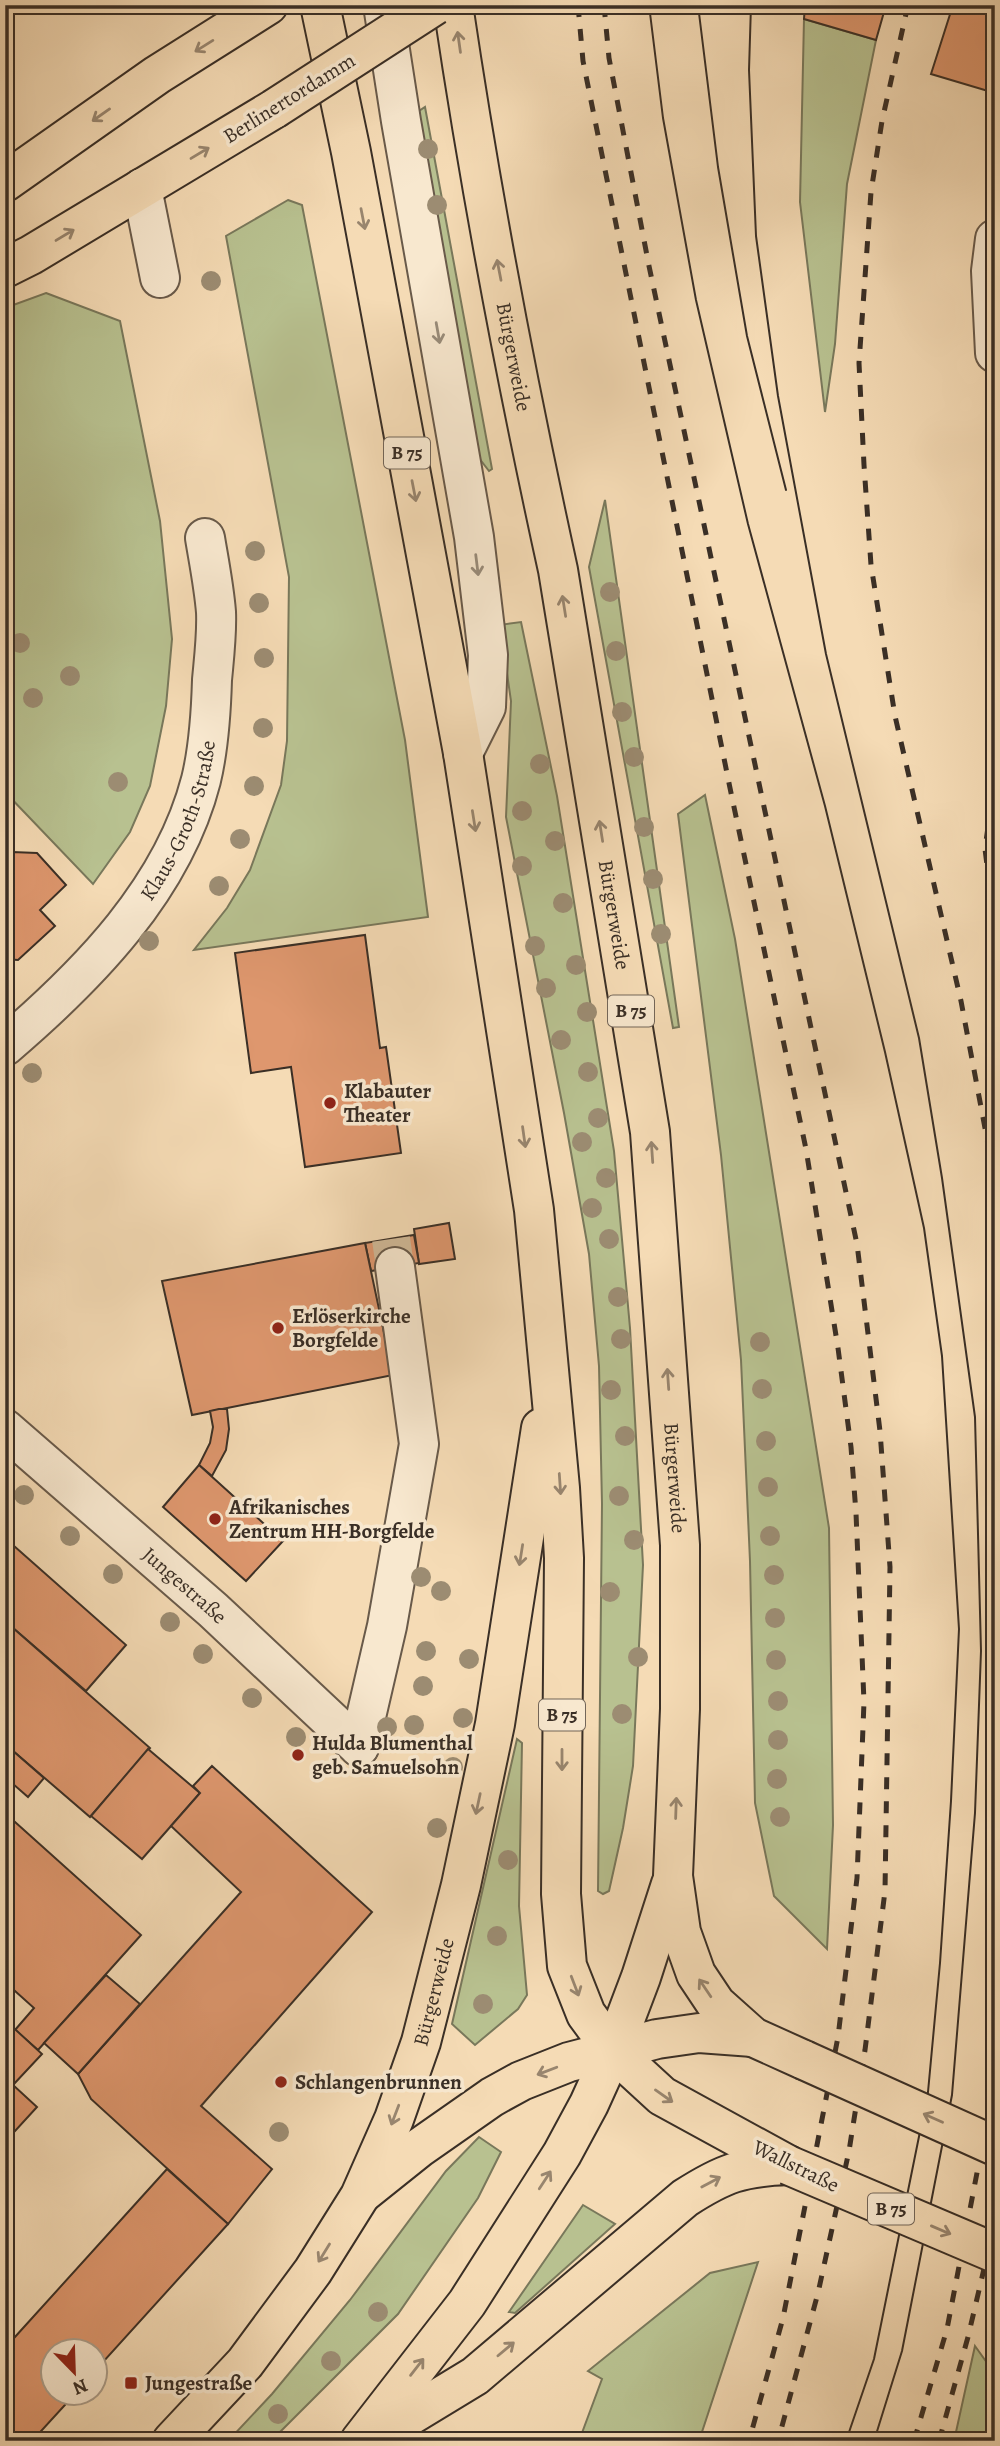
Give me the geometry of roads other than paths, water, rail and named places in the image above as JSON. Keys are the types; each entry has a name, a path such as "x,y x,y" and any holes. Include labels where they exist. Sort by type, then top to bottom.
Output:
{"main road":[{"name":"Bürgerweide","path":"320,5 353,166 463,753 534,1210 550,1367 564,1558 561,1894 567,1966 586,2014 613,2051"},
{"name":"Berlinertordamm","path":"5,268 32,255 274,109 435,5"},
{"name":"Bürgerweide","path":"453,5 481,177 558,570 650,1132 680,1545 680,1709 673,1876 681,1932 696,1974 716,2004 753,2037"},
{"path":"5,182 157,75 259,11"},
{"name":"Bürgerweide","path":"172,2441 245,2363 313,2271 360,2196 394,2119 421,2042 461,1885 495,1724 550,1367"},
{"name":"Bürgerweide","path":"360,2441 467,2303 562,2154 613,2051 641,1977 673,1876"},
{"name":"Bürgerweide","path":"360,2196 419,2148 492,2097 520,2081 569,2062 657,2039 699,2034 753,2037"},
{"name":"B 75","path":"753,2037 995,2146"},
{"name":"Wallstraße","path":"613,2051 662,2096 788,2165 995,2253"},
{"path":"368,2441 475,2376 685,2197 715,2179 752,2166 788,2165"}],"street":[{"path":"383,5 474,537 488,655 486,707 463,753"},
{"path":"142,188 160,278"},
{"path":"995,239 991,271 995,353"},
{"name":"Klaus-Groth-Straße","path":"5,1046 51,1007 116,937 159,876 181,834 200,782 209,738 216,614 205,538"},
{"name":"Jungestraße","path":"5,1429 212,1610 359,1747 387,1626 419,1444 396,1267"}],"tunnel":[{"path":"391,1239 395,1267"}],"tram line":[{"path":"649,5 663,118 696,300 748,524 825,806 885,1052 924,1228 942,1356 959,1629 940,1963 928,2092 874,2359 846,2441"},
{"path":"698,5 718,167 747,336 786,490"},
{"path":"751,5 749,70 756,236 778,396 826,654 919,1038 942,1178 975,1417 981,1651 975,1813 952,2095 902,2351 874,2441"}],"railway":[{"path":"578,5 583,61 806,1149 838,1348 851,1447 856,1513 864,1702 857,1878 838,2037 783,2318 749,2441"},
{"path":"604,5 609,58 649,266 857,1244 880,1431 890,1567 885,1891 865,2050 849,2151 818,2293 778,2441"},
{"path":"908,5 882,121 871,192 859,363 871,565 895,716 961,1001 995,1181"},
{"path":"988,827 985,849 995,929"},
{"path":"914,2441 947,2329 995,2079"},
{"path":"939,2441 968,2337 995,2222"}],"place":[{"name":"Klabauter Theater","path":"330,1103"},
{"name":"Erlöserkirche Borgfelde","path":"278,1328"},
{"name":"Afrikanisches Zentrum HH-Borgfelde","path":"215,1519"},
{"name":"Hulda Blumenthal geb. Samuelsohn","path":"298,1755"},
{"name":"Schlangenbrunnen","path":"281,2082"},
{"name":"Jungestraße","path":"131,2383"}]}
